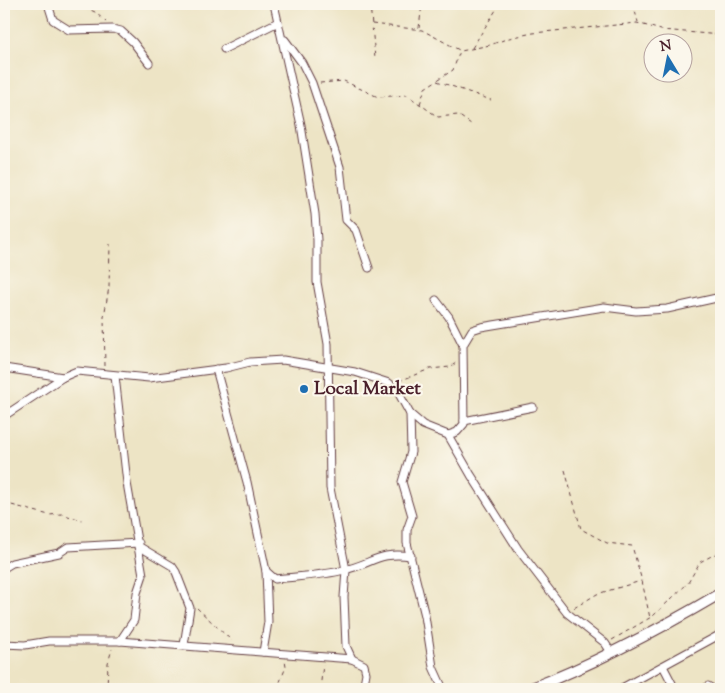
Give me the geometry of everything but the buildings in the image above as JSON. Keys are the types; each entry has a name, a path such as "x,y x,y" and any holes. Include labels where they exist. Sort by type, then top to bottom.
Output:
{"main road":[{"path":"529,689 608,648 684,615 721,593"}],"street":[{"path":"48,4 49,15 53,20 69,30 113,29 121,31 149,63"},
{"path":"274,4 301,124 315,214 318,240 317,282 328,344 330,488 346,570 344,597 346,646 352,658"},
{"path":"224,49 278,22"},
{"path":"283,38 302,62 312,83 340,167 346,220 356,230 369,268"},
{"path":"463,345 472,330 482,327 604,307 636,311 667,309 721,297"},
{"path":"436,300 449,316 463,345 464,421 463,427 448,435"},
{"path":"4,416 73,372 87,371 115,376 149,378 216,369 250,362 283,360 355,372 391,384 398,392 410,414 423,425 448,435 505,530 567,613 608,648"},
{"path":"4,368 63,377"},
{"path":"216,369 246,482 266,571 268,622 263,652"},
{"path":"115,376 127,483 143,575 134,620 118,641"},
{"path":"464,421 533,407"},
{"path":"410,414 411,452 402,482 411,511 407,544 433,667 443,689"},
{"path":"4,568 12,563 58,553 68,547 139,545 172,566 186,596 190,608 184,645"},
{"path":"266,571 275,579 346,570 391,553 411,556"},
{"path":"620,689 721,634"},
{"path":"4,644 24,645 50,641 118,641 352,658 363,663 365,668 363,689"},
{"path":"663,666 675,689"}],"path":[{"path":"77,4 95,12 113,29"},
{"path":"370,4 375,58"},
{"path":"419,29 422,4"},
{"path":"472,48 496,10 496,4"},
{"path":"633,4 638,23"},
{"path":"372,24 419,29 460,51 533,33 638,23 661,30 721,35"},
{"path":"420,104 425,88 453,70 460,51"},
{"path":"312,83 339,80 378,97 408,95 438,117 458,115 471,124"},
{"path":"436,81 491,100"},
{"path":"105,374 104,317 109,288 110,244"},
{"path":"391,384 430,369 450,367 456,364 463,354"},
{"path":"566,470 581,529 607,543 632,546 650,618"},
{"path":"4,503 49,515 61,514 82,520"},
{"path":"608,648 650,618 688,583 700,562 721,551"},
{"path":"567,613 597,594 642,580"},
{"path":"186,596 208,621 242,650"},
{"path":"107,689 108,663 118,641"},
{"path":"277,689 286,667 284,653"},
{"path":"320,689 324,656"}],"place":[{"name":"Local Market","path":"304,389"}]}
